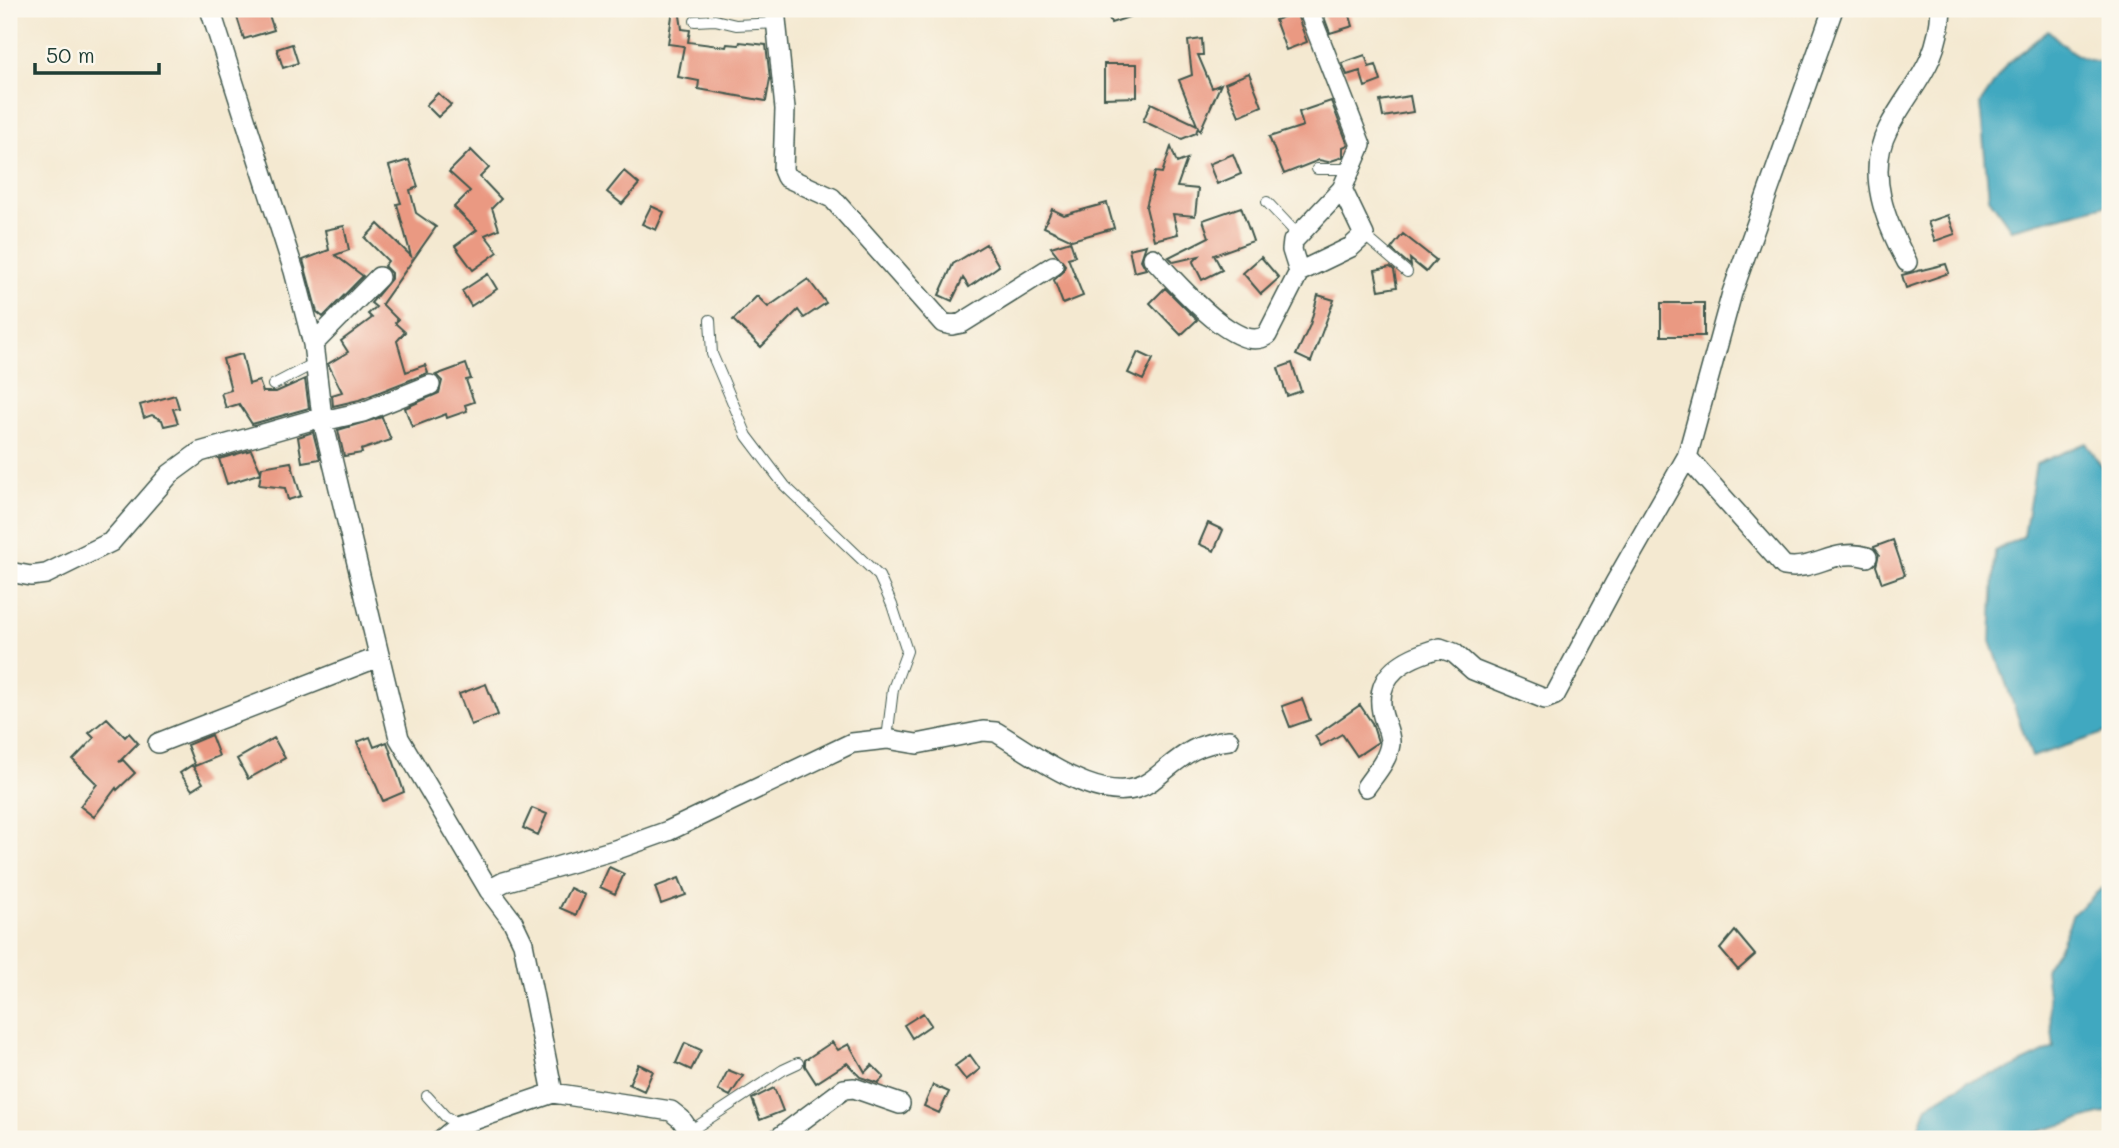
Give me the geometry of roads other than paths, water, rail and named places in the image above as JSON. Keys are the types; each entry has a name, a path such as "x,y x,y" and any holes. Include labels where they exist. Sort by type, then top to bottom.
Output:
{"street":[{"path":"210,9 294,271 315,353 322,419 398,738 489,890 513,922 523,943 553,1093"},
{"path":"1299,272 1292,246 1298,235 1342,189 1361,145 1308,9"},
{"path":"1366,787 1385,758 1390,744 1380,700 1387,674 1398,664 1440,648 1454,653 1473,670 1545,699 1555,695 1687,457 1732,293 1833,9"},
{"path":"1907,262 1885,218 1880,195 1880,157 1888,130 1933,58 1941,9"},
{"path":"776,16 785,109 783,170 786,177 832,198 943,323 952,326 962,323 1053,266"},
{"path":"1153,258 1213,320 1251,340 1267,334 1299,272 1351,247 1364,235 1342,189"},
{"path":"315,353 379,277"},
{"path":"9,572 31,576 46,574 111,542 170,474 200,452 322,419 363,412 430,385"},
{"path":"1687,457 1784,566 1800,568 1845,553 1867,557"},
{"path":"158,743 379,657"},
{"path":"489,890 504,882 615,850 668,831 852,743 887,739 917,744 983,731 996,732 1086,785 1117,791 1137,789 1187,751 1204,743 1230,740"},
{"path":"778,1139 844,1089 853,1088 900,1104"},
{"path":"442,1139 459,1125 553,1093 671,1111 692,1135"}],"lane":[{"path":"695,21 715,20 736,25 776,16"},
{"path":"1317,169 1350,169"},
{"path":"1266,202 1298,235"},
{"path":"1364,235 1407,272"},
{"path":"710,320 712,354 747,436 786,486 879,576 892,605 907,651 893,689 887,739"},
{"path":"273,385 315,353"},
{"path":"692,1135 783,1070 798,1063"},
{"path":"427,1096 445,1116 459,1125"}],"water":[{"path":"2048,30 2062,44 2083,58 2110,62 2110,204 2011,229 1989,198 1980,104 2007,64"},
{"path":"2086,443 2110,479 2110,731 2032,757 1991,641 1995,551 2024,536 2036,464"},
{"path":"2102,888 2110,897 2110,1111 2012,1139 1915,1139 1927,1106 1967,1082 2010,1069 2054,1048 2045,969 2061,944 2073,914"}]}
